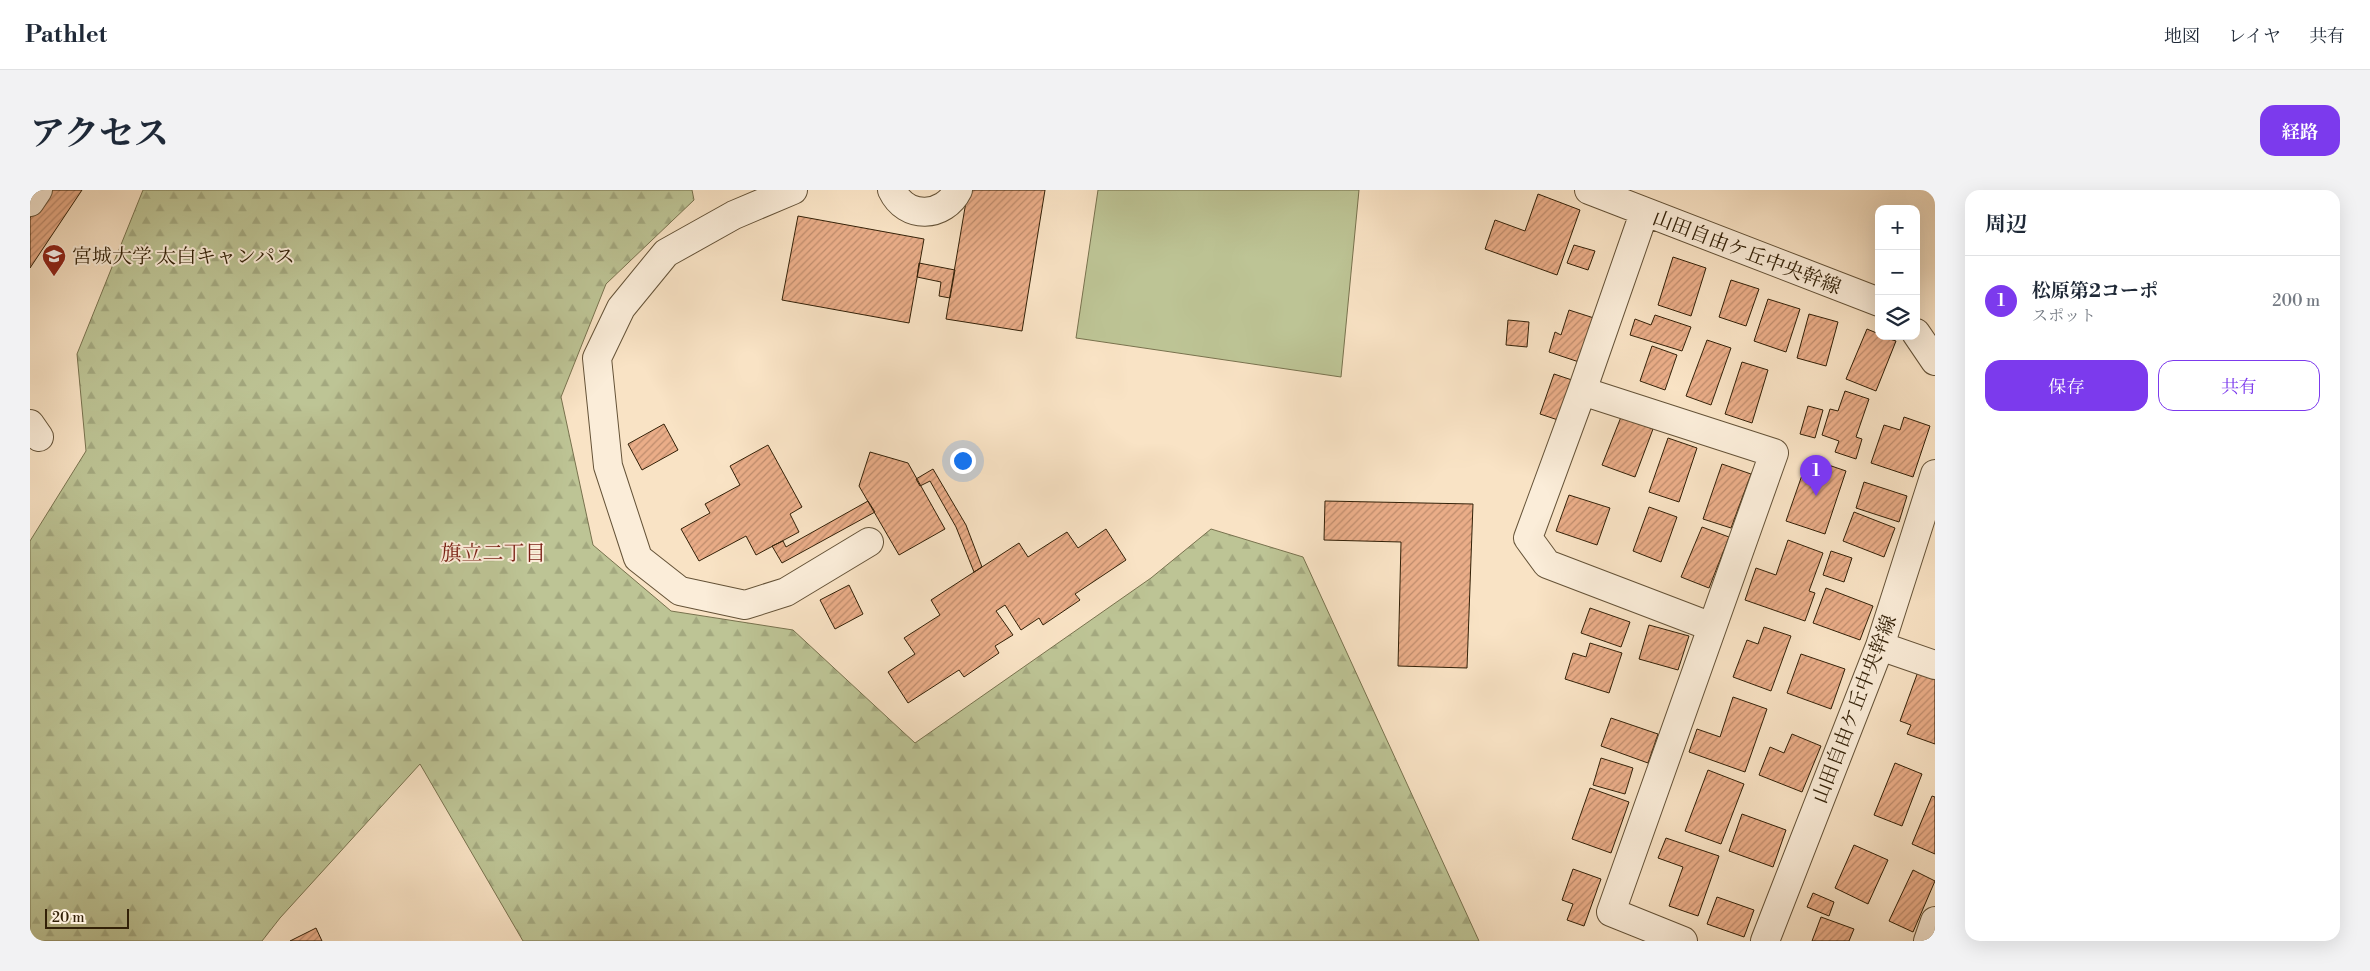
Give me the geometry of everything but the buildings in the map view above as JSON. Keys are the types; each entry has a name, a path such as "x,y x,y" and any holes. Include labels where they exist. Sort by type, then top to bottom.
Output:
{"street":[{"path":"30,202 38,190"},
{"path":"793,190 734,215 666,253 621,308 597,358 608,466 638,558 680,591 745,604 786,592 869,542"},
{"path":"892,190 903,205 913,211 925,213 947,206 958,190"},
{"name":"山田自由ケ丘中央幹線","path":"1589,190 1644,213 1875,300"},
{"path":"1644,213 1528,538 1547,564 1712,627"},
{"path":"1920,338 1935,359"},
{"path":"1582,391 1774,453 1611,912 1683,941"},
{"name":"山田自由ケ丘中央幹線","path":"1765,941 1880,646 1935,474"},
{"path":"1880,646 1935,665"},
{"path":"1928,941 1935,921"}],"green space":[{"path":"143,190 692,190 694,200 606,284 561,397 593,545 671,611 793,630 915,743 1151,578 1211,529 1303,557 1479,941 523,941 420,764 280,918 262,941 30,941 30,541 86,451 77,354"},
{"path":"1098,190 1359,190 1341,377 1076,338"}],"place":[{"name":"宮城大学 太白キャンパス","path":"54,277"},
{"name":"松原第2コーポ","path":"1816,496"}],"district":[{"name":"旗立二丁目","path":"493,553"}]}
